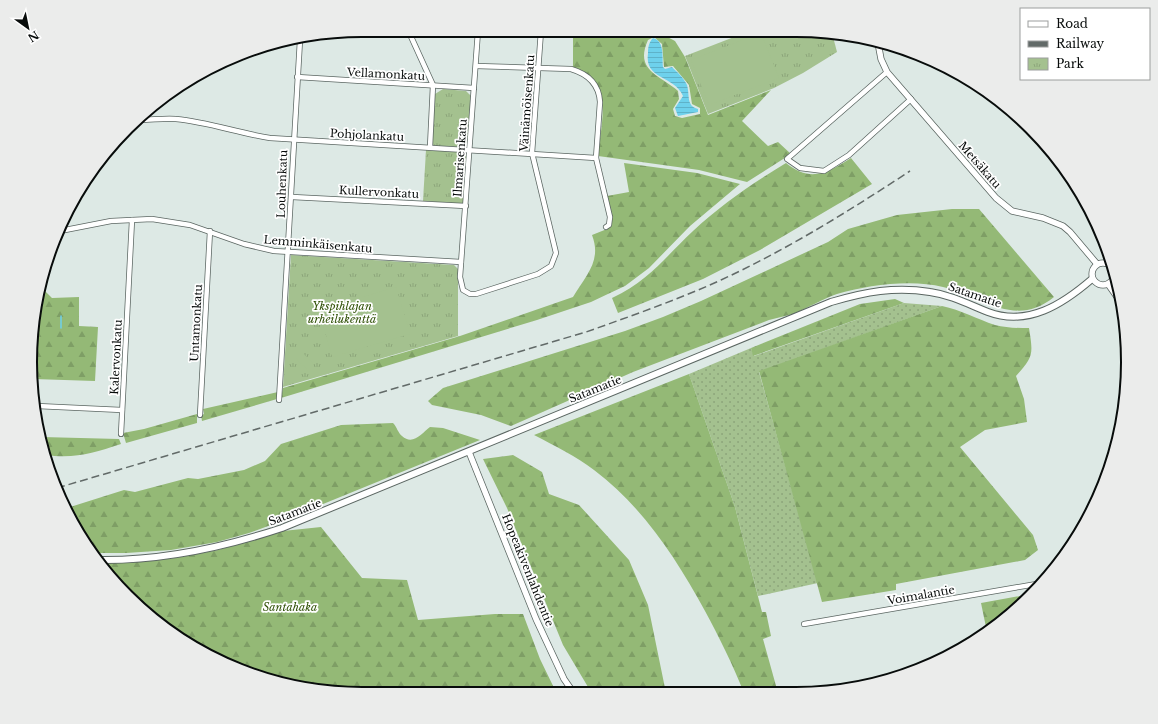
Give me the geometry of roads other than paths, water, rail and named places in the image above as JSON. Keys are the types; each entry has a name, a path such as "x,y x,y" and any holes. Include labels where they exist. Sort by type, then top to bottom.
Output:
{"main road":[{"name":"Satamatie","path":"104,560 147,558 188,553 254,538 314,516 824,305 851,296 880,289 921,290 956,298 997,315 1023,316 1051,308 1072,295 1092,279"}],"street":[{"path":"411,37 433,86 430,148"},
{"name":"Ilmarisenkatu","path":"461,287 461,262 478,37"},
{"name":"Väinämöisenkatu","path":"461,287 470,294 484,292 538,274 551,266 554,260 556,248 532,154 541,37"},
{"name":"Louhenkatu","path":"280,400 292,197 293,139 300,43"},
{"name":"Metsäkatu","path":"879,48 881,60 887,72 1004,206 1016,213 1043,218 1063,226 1070,232 1097,264"},
{"path":"476,66 571,69 578,71 595,84 599,93 596,158 610,217 606,227"},
{"path":"887,72 787,159 800,168 824,171 849,155 911,99"},
{"name":"Vellamonkatu","path":"297,77 474,88"},
{"name":"Pohjolankatu","path":"146,120 175,119 199,122 254,136 596,158"},
{"name":"Kullervonkatu","path":"292,197 466,206"},
{"name":"Lemminkäisenkatu","path":"66,230 95,224 152,219 174,222 210,231 244,244 288,253 461,262"},
{"name":"Kalervonkatu","path":"40,406 122,410 132,220"},
{"name":"Untamonkatu","path":"200,416 210,231"},
{"path":"1106,264 1097,264 1092,270 1092,279 1098,285 1108,284 1111,281"},
{"path":"1108,284 1113,291"},
{"path":"120,434 122,410"},
{"name":"Hopeakivenlahdentie","path":"469,452 536,619 564,679 570,687"},
{"name":"Voimalantie","path":"804,624 1032,585"}],"water":[{"path":"653,38 657,40 661,46 663,67 665,69 672,67 682,78 687,85 690,103 694,108 698,109 698,112 678,116 675,108 683,96 679,89 673,84 655,73 648,62 648,51"}],"waterway":[{"path":"61,316 61,328"}],"railway":[{"path":"62,486 586,332 654,308 721,280 770,256 841,215 910,171"}],"park label":[{"name":"Ykspihlajan urheilukenttä","path":"342,312"},
{"name":"Santahaka","path":"290,607"}]}
